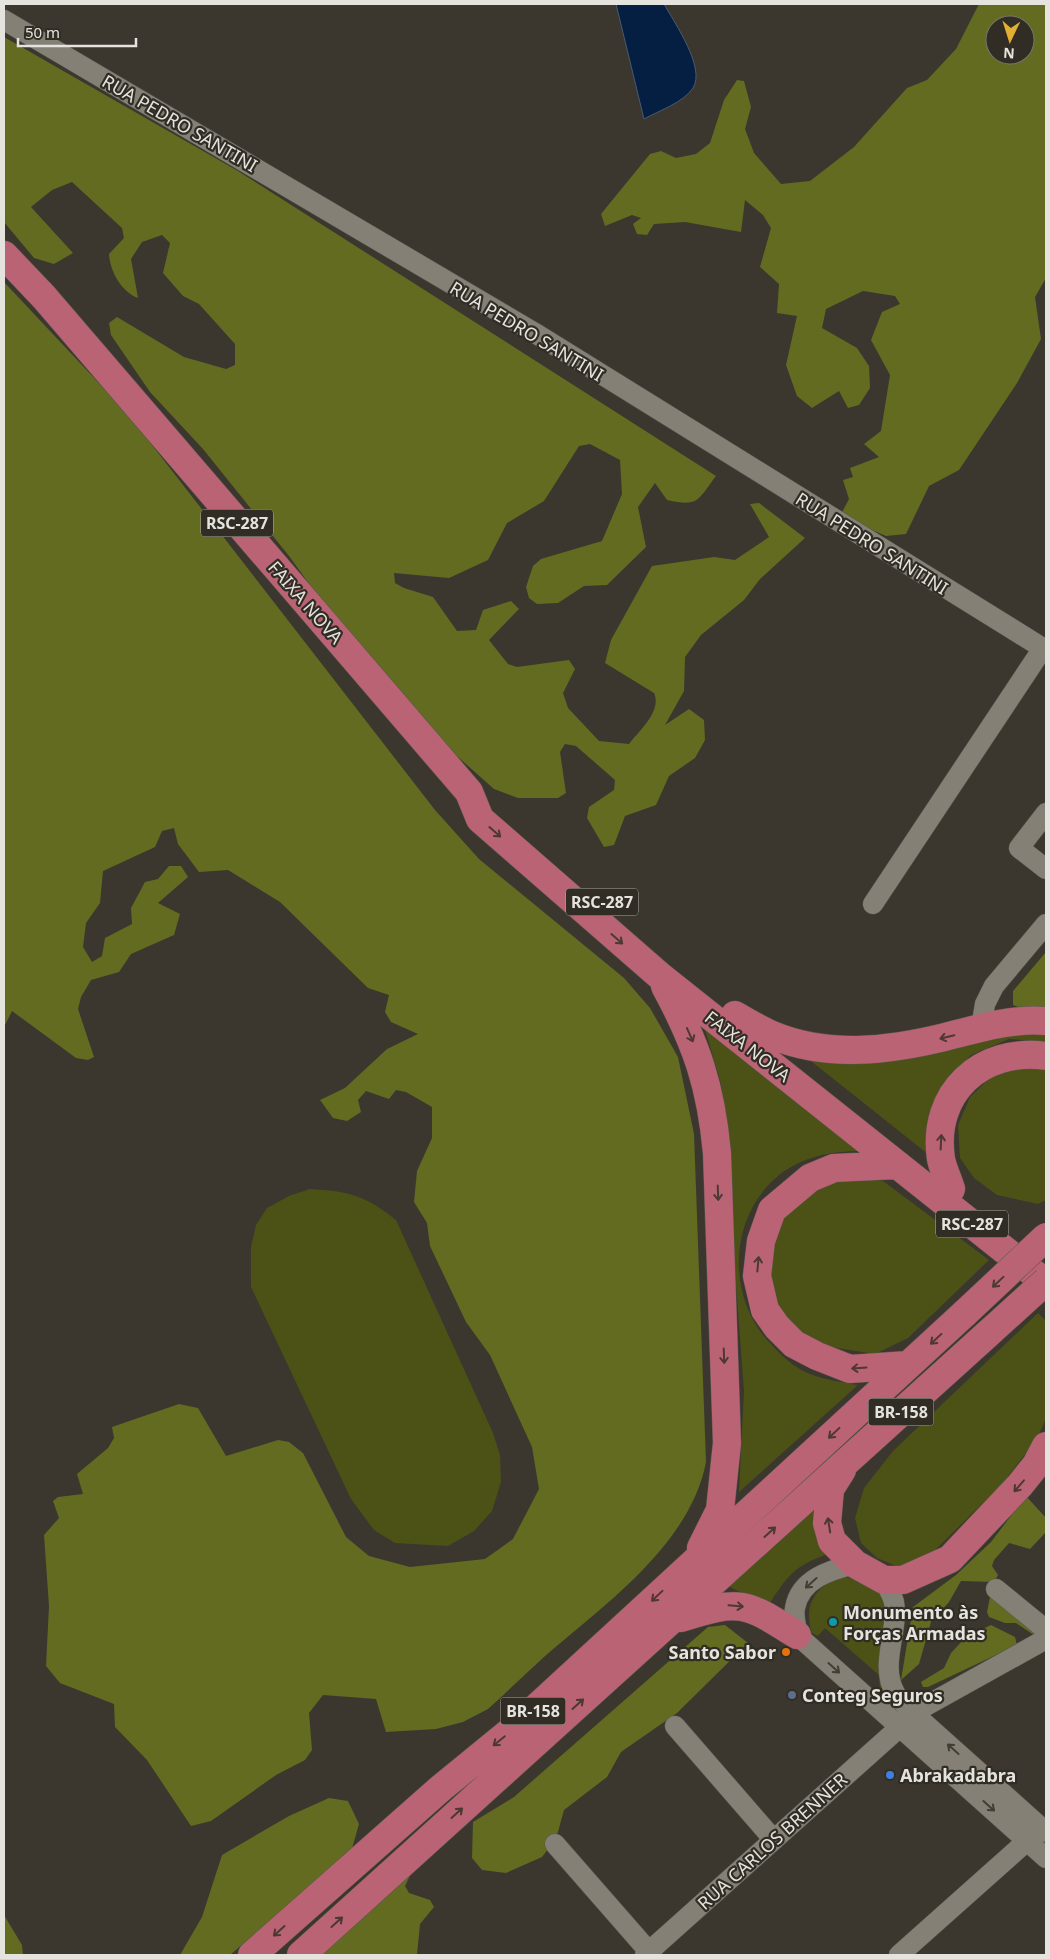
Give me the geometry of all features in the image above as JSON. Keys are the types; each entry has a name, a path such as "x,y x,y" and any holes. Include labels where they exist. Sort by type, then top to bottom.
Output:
{"highway":[{"name":"FAIXA NOVA","path":"4,256 44,296 469,792 480,819 660,976 1046,1282"},
{"name":"FAIXA NOVA","path":"469,792 490,804 656,950 1046,1265"},
{"path":"660,976 682,1016 699,1054 713,1110 717,1153 727,1443 720,1510 693,1563"},
{"path":"735,1015 772,1035 834,1049 856,1051 902,1047 999,1024 1046,1022"},
{"path":"951,1189 941,1161 940,1142 943,1119 952,1093 971,1075 995,1060 1019,1054 1046,1056"},
{"path":"898,1165 834,1168 810,1178 772,1210 761,1241 757,1276 765,1310 777,1327 794,1344 816,1356 850,1368 908,1365"},
{"name":"BR-158","path":"252,1955 367,1852 512,1730 1046,1237"},
{"name":"BR-158","path":"301,1955 1046,1282"},
{"path":"848,1460 830,1488 827,1523 832,1541 855,1564 884,1580 903,1580 921,1574 950,1559 1020,1485 1046,1446"},
{"path":"672,1621 729,1605 749,1607 798,1635"}],"street":[{"name":"RUA PEDRO SANTINI","path":"4,20 535,333 1045,649"},
{"path":"873,904 1045,649"},
{"path":"1046,813 1019,848 1046,869"},
{"path":"981,1028 985,1004 994,986 1046,924"},
{"path":"855,1564 818,1576 806,1586 794,1609 798,1635 1046,1832"},
{"path":"884,1580 894,1600 894,1616 888,1658 890,1677 907,1720 1046,1858"},
{"path":"996,1589 1046,1630"},
{"name":"RUA CARLOS BRENNER","path":"648,1954 907,1720 1046,1639"},
{"path":"675,1726 774,1840"},
{"path":"899,1955 1027,1841"},
{"path":"555,1844 648,1954"}],"green space":[{"path":"979,4 1046,4 1046,278 1035,297 1041,339 1017,383 959,470 929,486 906,534 886,536 840,516 849,499 843,480 853,477 850,468 879,457 864,444 881,431 890,375 871,340 882,312 900,304 895,296 863,291 826,309 822,328 857,348 869,366 870,388 859,405 848,408 839,391 812,408 797,396 786,365 797,316 777,313 779,284 760,267 771,228 763,215 745,200 741,232 685,222 654,224 647,235 637,234 633,224 641,218 632,215 605,226 601,214 650,154 661,151 676,158 696,154 710,143 724,100 737,80 744,81 751,107 745,129 754,153 781,184 810,181 854,147 907,88 927,80 956,49"},
{"path":"4,37 238,171 716,476 701,496 692,502 685,503 667,500 655,483 638,507 646,547 607,585 584,586 558,603 537,604 529,598 526,587 533,566 541,559 602,541 622,494 620,460 590,444 579,446 544,501 507,523 488,560 449,578 394,573 395,583 404,588 433,597 457,631 476,630 483,610 511,601 519,609 489,640 508,664 517,667 569,660 575,669 563,693 568,708 599,741 629,744 649,720 655,707 654,693 605,663 611,640 652,566 714,557 735,560 769,537 750,504 759,503 805,538 760,579 744,600 701,635 685,657 684,691 665,725 689,709 704,720 705,740 695,758 669,776 656,805 625,816 614,845 604,847 587,818 589,807 614,790 615,780 576,746 565,744 560,752 566,793 558,798 518,798 494,789 458,757 419,717 401,691 339,625 289,556 203,449 150,392 111,335 109,323 117,317 184,357 226,369 235,365 235,344 199,304 183,296 163,273 170,243 162,235 142,242 131,259 138,298 122,286 114,274 110,261 109,254 124,238 122,228 72,182 52,190 31,207 73,253 54,264 34,258 4,222"},
{"path":"4,282 128,414 435,810 479,859 624,978 650,1008 678,1057 694,1134 706,1462 697,1492 682,1520 664,1546 642,1571 488,1709 463,1722 436,1729 386,1732 376,1699 323,1695 309,1713 312,1750 305,1760 276,1775 211,1821 191,1826 147,1760 115,1727 114,1704 60,1683 46,1666 49,1606 44,1535 59,1518 53,1501 58,1497 83,1494 77,1474 108,1448 114,1438 112,1427 179,1404 198,1408 226,1456 278,1440 289,1442 303,1453 346,1537 369,1556 410,1567 485,1559 513,1539 539,1489 532,1447 490,1355 466,1322 430,1246 427,1223 414,1202 417,1171 432,1138 432,1107 406,1092 396,1090 389,1099 366,1091 358,1100 361,1112 347,1121 333,1118 320,1100 345,1088 387,1049 418,1034 391,1022 385,1012 389,995 368,988 280,902 228,870 199,872 178,844 174,828 162,831 155,847 103,871 100,903 86,923 83,947 92,962 102,956 105,938 132,924 131,908 145,882 158,879 169,866 181,866 188,877 158,903 180,914 174,935 131,954 119,972 91,980 81,997 78,1009 94,1057 88,1060 76,1058 12,1011 4,1027"},
{"path":"1046,952 1046,1014 1036,1013 1013,1005 1013,991"},
{"path":"704,1026 860,1151 838,1152 817,1156 787,1169 761,1193 749,1213 742,1235 739,1258 740,1282 746,1305 756,1326 779,1353 799,1368 822,1378 858,1385 739,1492 744,1391 721,1084"},
{"path":"1046,1031 1046,1042 1009,1039 971,1055 942,1087 928,1154 797,1050 981,1033"},
{"path":"1030,1067 1046,1070 1046,1200 1038,1204 997,1195 974,1178 960,1158 958,1125 970,1097 993,1075"},
{"path":"854,1175 883,1181 989,1260 908,1338 875,1354 831,1347 787,1328 769,1288 768,1233 788,1206 832,1183"},
{"path":"310,1189 336,1191 356,1196 375,1205 396,1220 493,1433 500,1455 501,1482 492,1511 474,1531 448,1546 395,1543 374,1530 351,1499 251,1287 251,1247 256,1225 267,1208 289,1196"},
{"path":"1038,1313 1046,1321 1046,1418 1038,1437 1003,1483 922,1563 901,1568 877,1558 861,1543 855,1518 864,1488 893,1451"},
{"path":"1026,1496 1046,1518 1046,1532 1030,1549 1009,1543 994,1560 992,1566 998,1575 994,1582 961,1581 949,1602 931,1622 919,1664 901,1680 913,1607 956,1575 991,1542"},
{"path":"814,1509 819,1541 828,1554 816,1558 793,1573 781,1586 768,1606 728,1586"},
{"path":"841,1577 856,1579 869,1584 880,1593 883,1599 885,1607 882,1649 886,1697 880,1691 879,1675 825,1628 818,1636 812,1633 809,1614 813,1598 824,1586"},
{"path":"990,1597 1040,1628 1034,1635 1016,1623 1005,1623 989,1617 987,1612"},
{"path":"725,1625 748,1643 677,1713 621,1752 607,1777 564,1810 556,1839 542,1857 506,1873 482,1870 472,1858 473,1822 514,1797 708,1627"},
{"path":"991,1625 1015,1637 1017,1645 928,1687 923,1687 921,1682 944,1668 951,1653 966,1637"},
{"path":"329,1798 348,1801 359,1824 351,1852 230,1955 180,1955 202,1917 222,1855 289,1816"},
{"path":"418,1859 405,1886 409,1893 430,1900 434,1907 420,1924 417,1955 311,1955"},
{"path":"4,1915 22,1945 23,1955 4,1955"}],"water":[{"path":"616,4 664,4 687,45 695,69 696,79 689,93 677,102 644,119"}],"place":[{"name":"Monumento às Forças Armadas","path":"833,1622"},
{"name":"Santo Sabor","path":"786,1652"},
{"name":"Conteg Seguros","path":"792,1695"},
{"name":"Abrakadabra","path":"890,1775"}]}
